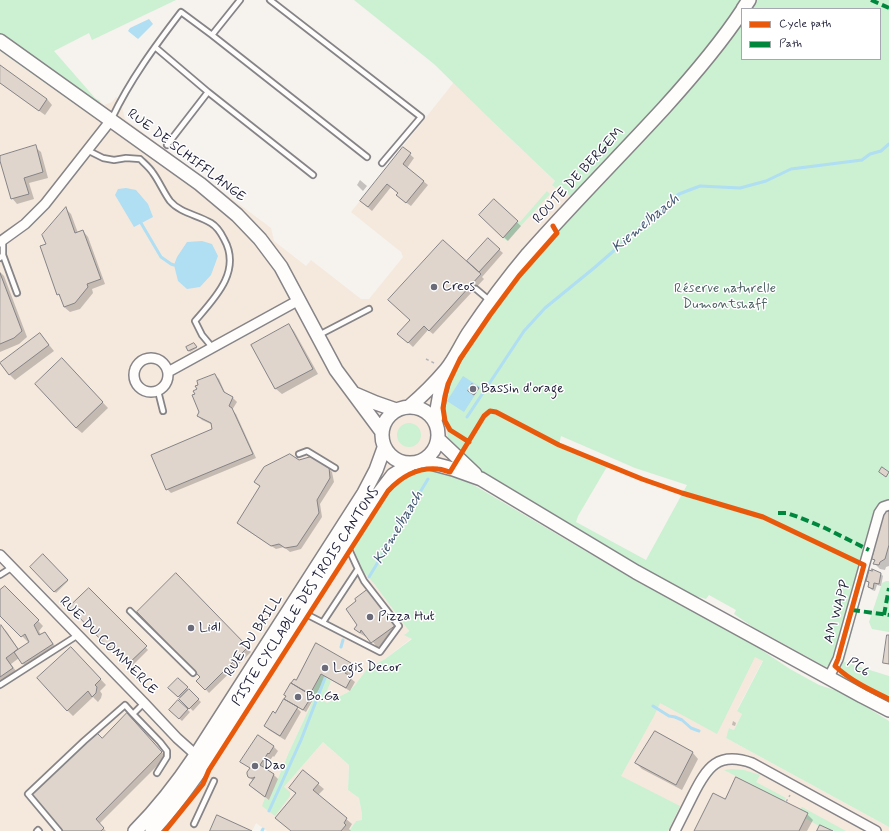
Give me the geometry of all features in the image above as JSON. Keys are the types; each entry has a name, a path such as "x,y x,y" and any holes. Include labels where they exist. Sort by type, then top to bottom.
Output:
{"main road":[{"name":"ROUTE DE BERGEM","path":"410,406 429,389 447,369 468,334 517,268 553,226 635,140 696,72 714,51 741,13"},
{"name":"RUE DE SCHIFFLANGE","path":"0,41 200,184 237,215 260,239 281,267 336,370 382,432"},
{"name":"ROUTE DE BERGEM","path":"435,421 440,393 447,369"},
{"name":"RUE DE SCHIFFLANGE","path":"354,393 396,410"},
{"path":"417,462 430,455 436,448 438,430 435,421 425,410 410,406 403,407 396,410 389,416 384,423 382,432 384,448 395,460 403,463 417,462 453,469 481,479 636,572 889,711"},
{"path":"438,439 481,479"},
{"name":"RUE DU BRILL","path":"135,831 148,818 196,755 364,493 376,470 384,448"},
{"name":"RUE DU BRILL","path":"152,831 183,794 206,762 374,500 393,475 417,462"}],"street":[{"path":"1,241 25,224 44,204 111,120"},
{"path":"168,372 299,300"},
{"path":"145,359 156,359 166,366 168,378 163,388 158,391 144,391 136,384 134,373 136,367 145,359"},
{"name":"AM WAPP","path":"829,677 838,659 879,513 883,506 889,504"},
{"name":"RUE DU COMMERCE","path":"0,555 177,738 196,755"},
{"path":"675,831 704,775 711,766 721,760 731,759 752,763 876,831"}],"lane":[{"path":"212,35 240,0"},
{"path":"270,0 421,117 382,163"},
{"path":"111,120 120,100 146,58 181,12 367,157"},
{"path":"155,47 208,92 313,175"},
{"path":"167,145 208,92"},
{"path":"87,150 103,158 114,160 126,158 140,159 152,171 170,202 180,209 212,223 221,233 228,246 230,262 227,277 215,298 195,322 202,335 212,348"},
{"path":"1,241 2,257 18,293"},
{"path":"476,289 491,302"},
{"path":"318,336 369,309"},
{"path":"158,391 163,411"},
{"path":"298,454 307,451 335,468"},
{"path":"303,612 380,652 399,626 364,581 346,544"},
{"path":"0,575 11,568"},
{"path":"323,622 358,569"},
{"path":"130,611 193,673"},
{"path":"0,685 78,635"},
{"path":"133,714 144,703"},
{"path":"59,831 28,794 125,705 167,751 167,757 157,773"},
{"path":"194,824 214,782"}],"shaded area":[{"path":"0,51 96,119 95,109 100,101 104,105 112,102 116,97 125,102 122,107 125,119 271,228 274,241 306,266 311,260 361,299 369,299 403,257 401,252 351,212 454,82 492,121 555,181 552,185 559,185 575,202 557,233 519,276 460,359 481,479 417,471 407,475 388,491 296,594 317,604 352,549 363,571 409,631 405,634 412,638 385,659 368,668 350,691 327,703 315,696 269,800 284,787 323,742 349,765 348,790 359,798 362,820 356,821 349,831 267,831 256,823 252,831 0,831"},
{"path":"678,614 763,660 737,710 742,714 734,730 730,728 726,738 889,827 889,831 569,831"}],"green space":[{"path":"0,0 176,0 92,40 89,33 54,51 95,98 100,101 95,109 96,119 0,51"},
{"name":"Réserve naturelle Dumontshaff","path":"354,0 889,0 889,507 884,511 844,662 889,676 889,704 842,678 837,660 826,667 753,627 734,614 736,610 709,595 706,599 662,586 481,479 449,442 443,408 452,374 460,359 490,315 519,276 557,233 553,226 575,202 560,185 556,188 552,185 555,181 434,64","holes":["561,436 635,468 687,485 646,560 576,522 608,465 559,445"]},
{"path":"547,191 550,194 507,241 503,238 518,221 520,222"},
{"path":"409,423 414,424 420,430 420,440 414,446 409,447 404,446 398,440 397,435 398,430 404,424"},
{"path":"427,469 438,469 450,472 587,552 754,643 763,651 790,669 819,685 844,693 889,721 889,827 726,738 729,728 734,730 742,714 737,711 763,661 755,657 717,734 660,703 621,776 680,806 668,831 349,831 356,821 362,820 359,798 348,790 349,765 323,742 284,787 290,792 290,796 275,816 262,806 265,798 269,800 315,696 311,694 321,675 331,681 323,700 327,703 350,691 368,668 385,659 412,639 404,635 409,631 363,571 352,545 376,507 391,488 407,475"},
{"path":"889,581 889,632 872,629 869,622 882,583"},
{"path":"724,770 744,770 760,775 756,782 786,798 784,801"},
{"path":"802,807 846,831 833,831 820,825 819,826 805,818 808,813 800,809"}],"water":[{"path":"149,19 153,24 138,39 128,31 130,28"},
{"path":"126,188 136,190 148,204 153,217 134,227 115,195 118,189"},
{"path":"202,241 212,244 218,256 211,275 200,287 187,289 178,281 174,265 177,257 187,242"},
{"path":"463,376 480,387 464,412 447,401"}],"building":[{"path":"0,65 47,99 39,111 0,83"},
{"path":"36,145 43,172 24,178 29,194 11,199 0,161 0,156"},
{"path":"403,147 411,153 403,164 424,181 406,203 396,195 398,193 387,184 368,207 360,201"},
{"path":"494,199 518,221 503,238 479,215"},
{"path":"66,207 75,233 83,230 101,279 87,284 88,287 75,303 64,307 59,294 57,295 40,246 46,244 42,235"},
{"path":"488,238 500,249 479,272 467,261"},
{"name":"Creos","path":"443,240 481,274 429,331 424,326 408,343 397,334 410,320 388,300"},
{"path":"0,273 22,331 14,338 0,344"},
{"path":"289,324 313,369 275,389 251,345"},
{"path":"40,333 49,345 9,375 0,363"},
{"path":"194,343 197,347 188,351 186,347"},
{"path":"62,358 103,402 76,428 35,384"},
{"path":"215,374 224,392 233,397 229,406 232,408 253,454 166,490 151,455 212,429 211,423 197,416 199,412 192,395 195,394 193,391 197,389 195,386 198,385 197,381"},
{"name":"Bassin d'orage","path":"472,384 479,388 474,395 468,391"},
{"path":"290,454 299,460 313,456 329,467 330,478 317,500 319,513 297,546 285,548 279,544 271,546 237,523 260,486 254,482 264,467"},
{"path":"882,467 889,472 886,477 879,472"},
{"path":"884,511 889,511 889,545 885,559 880,562 879,565 873,564 875,560 872,559"},
{"path":"43,554 68,580 54,592 30,567"},
{"path":"872,569 881,573 879,584 874,583 873,589 868,587 869,582 866,581 869,570 872,571"},
{"name":"Lidl","path":"176,573 248,647 205,690 196,681 200,677 137,612"},
{"path":"5,586 39,620 34,625 39,635 45,632 53,644 22,664 14,652 29,642 25,634 21,637 0,616 0,590"},
{"path":"89,588 147,646 127,665 69,607"},
{"name":"Pizza Hut","path":"367,590 396,625 371,643 361,630 360,633 354,629 357,625 346,609 356,601 355,599"},
{"path":"1,625 18,649 6,658 13,668 0,677 0,626"},
{"path":"887,635 889,635 889,664 883,663"},
{"name":"Logis Decor","path":"316,643 351,663 345,673 352,677 346,688 321,674 310,694 291,683 294,679 296,680"},
{"path":"71,647 101,679 95,685 97,687 96,693 92,697 88,691 67,711 37,678"},
{"path":"178,678 188,687 178,697 168,688"},
{"name":"Bo.Ga","path":"291,683 312,696 303,710 284,699 286,696 284,695"},
{"path":"189,689 199,699 189,709 179,699"},
{"path":"284,699 298,707 280,736 264,726 273,711 275,713"},
{"path":"178,700 188,709 179,719 169,710"},
{"path":"127,713 162,752 96,819 104,828 101,831 62,831 31,794 97,733 102,738"},
{"path":"655,731 693,752 676,785 635,763"},
{"name":"Dao","path":"258,735 274,746 260,765 274,774 265,797 249,785 255,777 248,777 247,772 250,768 240,762"},
{"path":"303,770 319,783 313,790 347,818 344,823 346,825 341,831 291,831 275,818 296,793 289,788"},
{"path":"736,777 808,813 799,831 694,831 713,793 725,799"},
{"path":"217,815 252,831 210,831"},
{"path":"820,825 833,831 817,831"}],"waterway":[{"name":"Kiemelbaach","path":"467,417 524,331 545,308 594,268 679,194 700,186 740,188 766,181 791,169 862,160 870,154 881,151 889,144"},
{"path":"141,223 161,257 174,265"},
{"name":"Kiemelbaach","path":"369,577 428,479"},
{"name":"Kiemelbaach","path":"341,647 343,640"},
{"name":"Kiemelbaach","path":"269,811 301,740 325,678"},
{"path":"653,706 669,716 682,720 691,728 699,731"}],"marked path":[{"path":"871,0 889,8"},
{"path":"778,513 787,513 801,518 869,550"},
{"path":"884,615 889,588"},
{"path":"852,610 889,615"}],"cycle path":[{"path":"469,442 450,430 445,421 443,408 448,384 460,359 490,315 519,276 557,233 553,226"},
{"name":"PISTE CYCLABLE DES TROIS CANTONS","path":"165,831 203,784 209,770 388,491 398,481 417,471 441,469 450,472 484,416 490,411 496,412 559,445 642,479 682,493 763,517 864,565 835,666 854,681 889,699"}],"place":[{"name":"Creos","path":"434,287"},
{"name":"Bassin d'orage","path":"473,389"},
{"name":"Pizza Hut","path":"370,617"},
{"name":"Lidl","path":"191,628"},
{"name":"Logis Decor","path":"325,668"},
{"name":"Bo.Ga","path":"298,697"},
{"name":"Dao","path":"255,766"}]}
